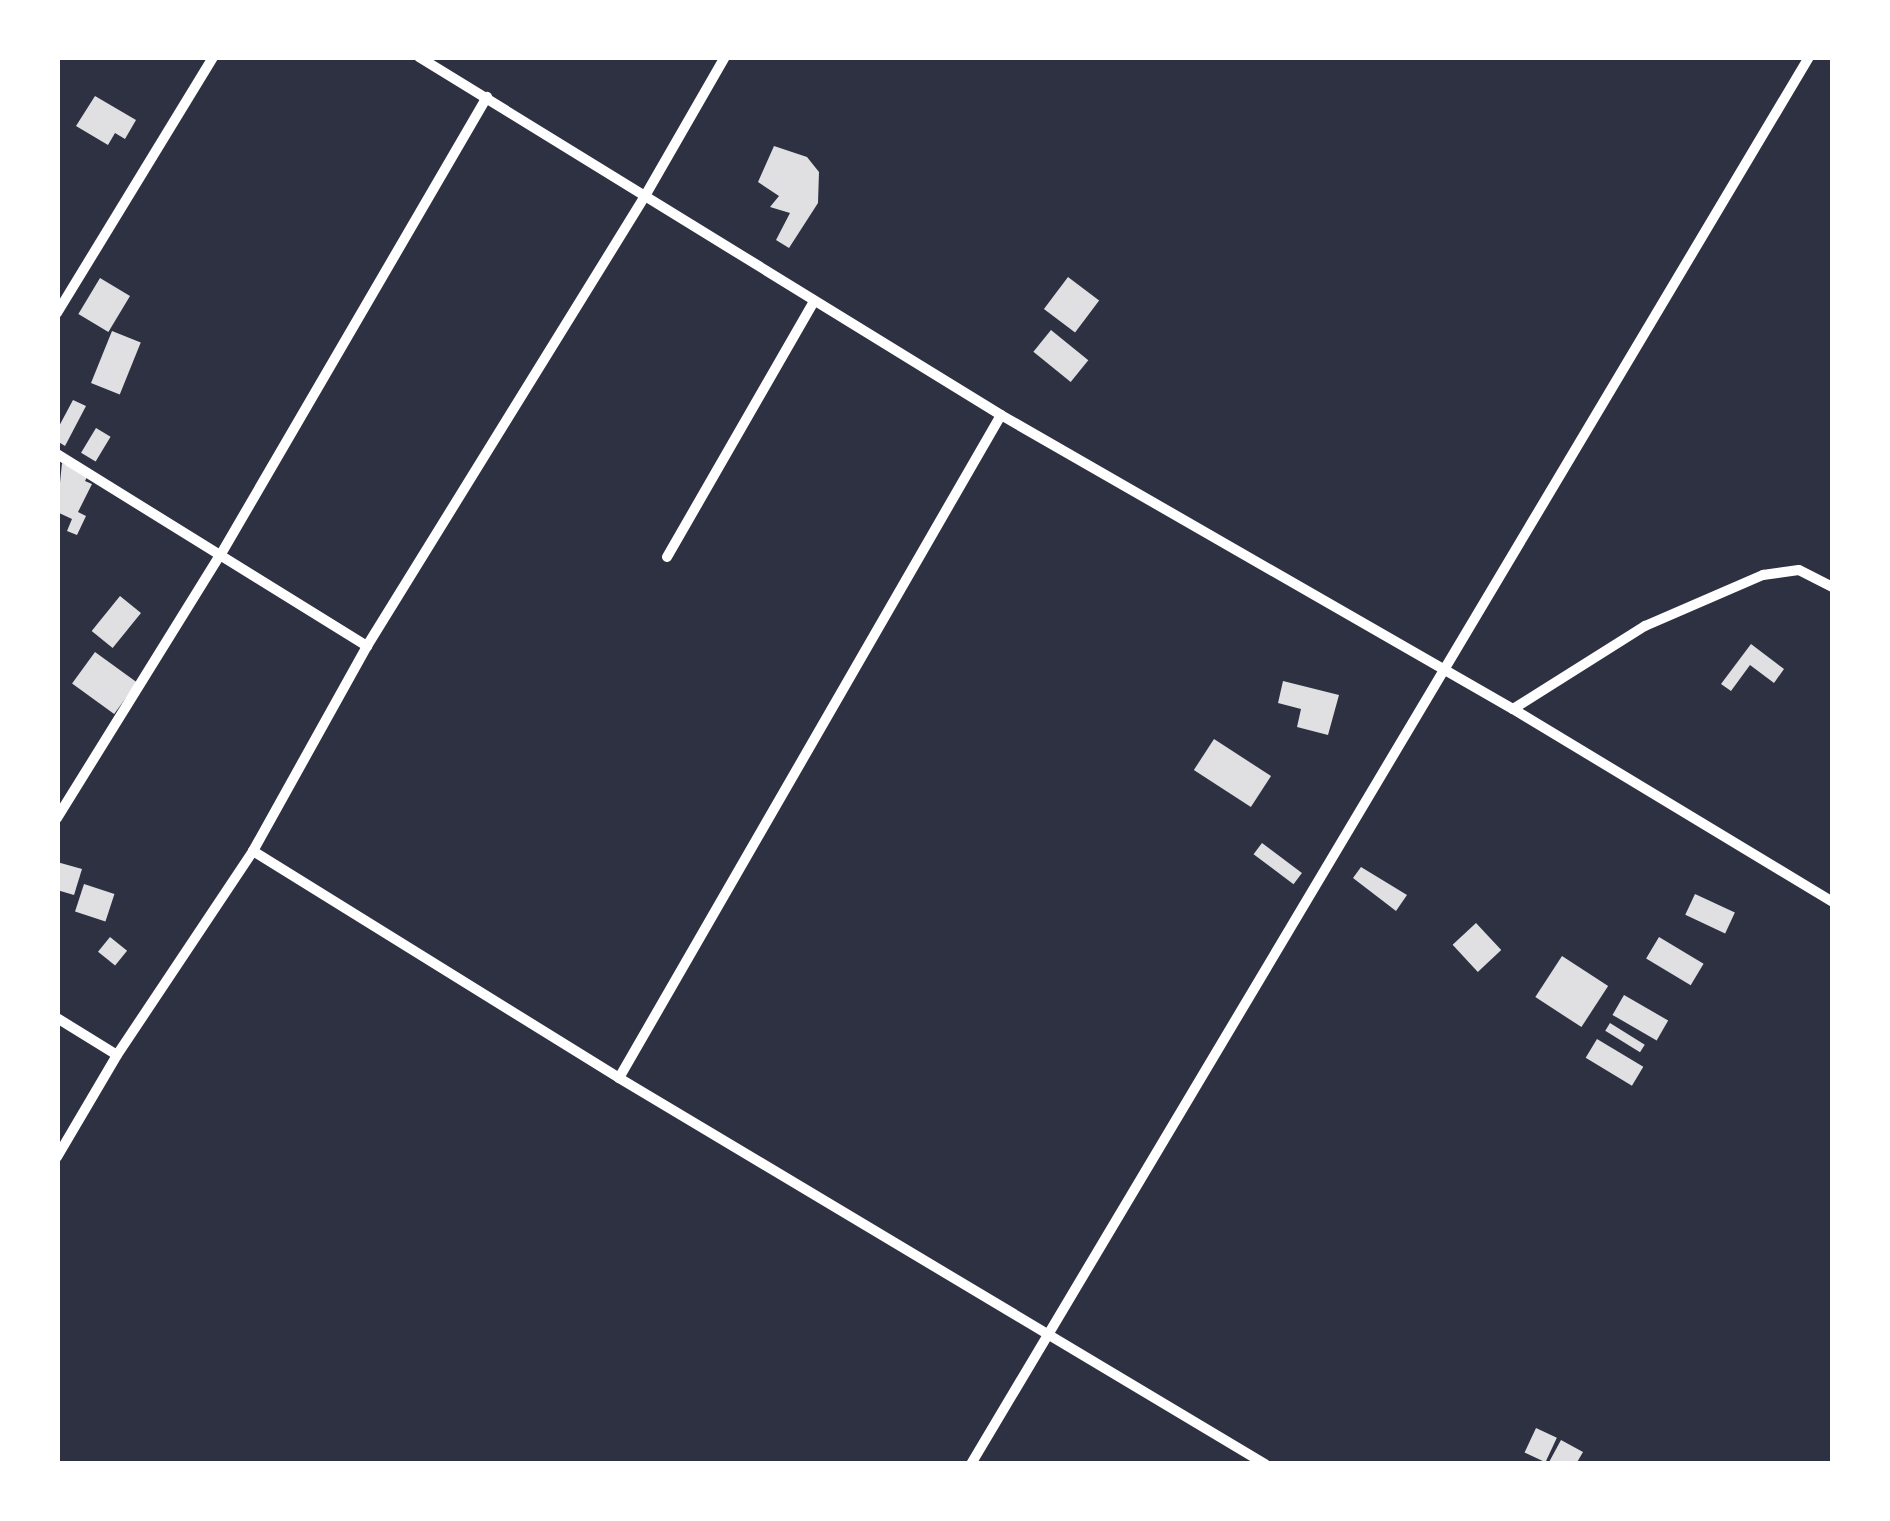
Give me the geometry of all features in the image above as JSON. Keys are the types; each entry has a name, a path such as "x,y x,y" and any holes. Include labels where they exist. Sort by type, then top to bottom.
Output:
{"street":[{"path":"57,314 213,57"},
{"path":"418,57 1001,415 1513,709 1833,902"},
{"path":"57,1157 117,1055 254,851 367,646 645,196 724,57"},
{"path":"970,1464 1050,1337 1809,57"},
{"path":"57,818 220,554 487,98"},
{"path":"667,557 814,301"},
{"path":"619,1078 1001,415"},
{"path":"57,454 367,646"},
{"path":"1513,709 1645,626 1763,575 1782,568 1833,587"},
{"path":"254,851 619,1078 1265,1464"},
{"path":"57,1018 117,1055"}],"building":[{"path":"95,96 136,120 125,139 115,133 108,145 76,126"},
{"path":"774,146 807,157 819,172 818,203 789,248 776,240 790,213 770,207 779,196 758,182"},
{"path":"1068,277 1099,300 1075,332 1044,309"},
{"path":"100,278 130,296 108,332 78,314"},
{"path":"1051,330 1088,360 1071,382 1033,352"},
{"path":"112,331 141,343 120,395 91,383"},
{"path":"73,400 86,406 65,446 57,441 57,430"},
{"path":"96,428 111,437 96,462 81,453"},
{"path":"62,463 88,475 85,481 92,484 78,512 86,516 77,535 67,531 72,519 57,512"},
{"path":"120,596 141,613 113,648 92,631"},
{"path":"1751,644 1784,669 1774,683 1750,665 1731,691 1721,684"},
{"path":"95,652 137,683 114,714 72,684"},
{"path":"1283,681 1339,695 1328,735 1297,727 1301,709 1278,703"},
{"path":"1214,739 1271,776 1251,807 1194,770"},
{"path":"1262,843 1302,873 1294,884 1254,854"},
{"path":"57,862 82,869 74,895 57,890"},
{"path":"1361,867 1407,895 1396,911 1353,878"},
{"path":"84,884 114,894 105,921 75,912"},
{"path":"1695,894 1735,913 1725,933 1685,915"},
{"path":"1476,923 1501,950 1478,972 1453,945"},
{"path":"110,937 127,951 115,966 98,952"},
{"path":"1659,937 1704,964 1691,985 1646,958"},
{"path":"1562,956 1608,986 1581,1027 1535,997"},
{"path":"1624,995 1668,1020 1657,1040 1612,1015"},
{"path":"1610,1023 1645,1045 1640,1052 1605,1031"},
{"path":"1597,1039 1643,1067 1632,1086 1586,1058"},
{"path":"1536,1428 1557,1438 1545,1462 1525,1452"},
{"path":"1561,1440 1583,1452 1576,1464 1548,1464"}]}
